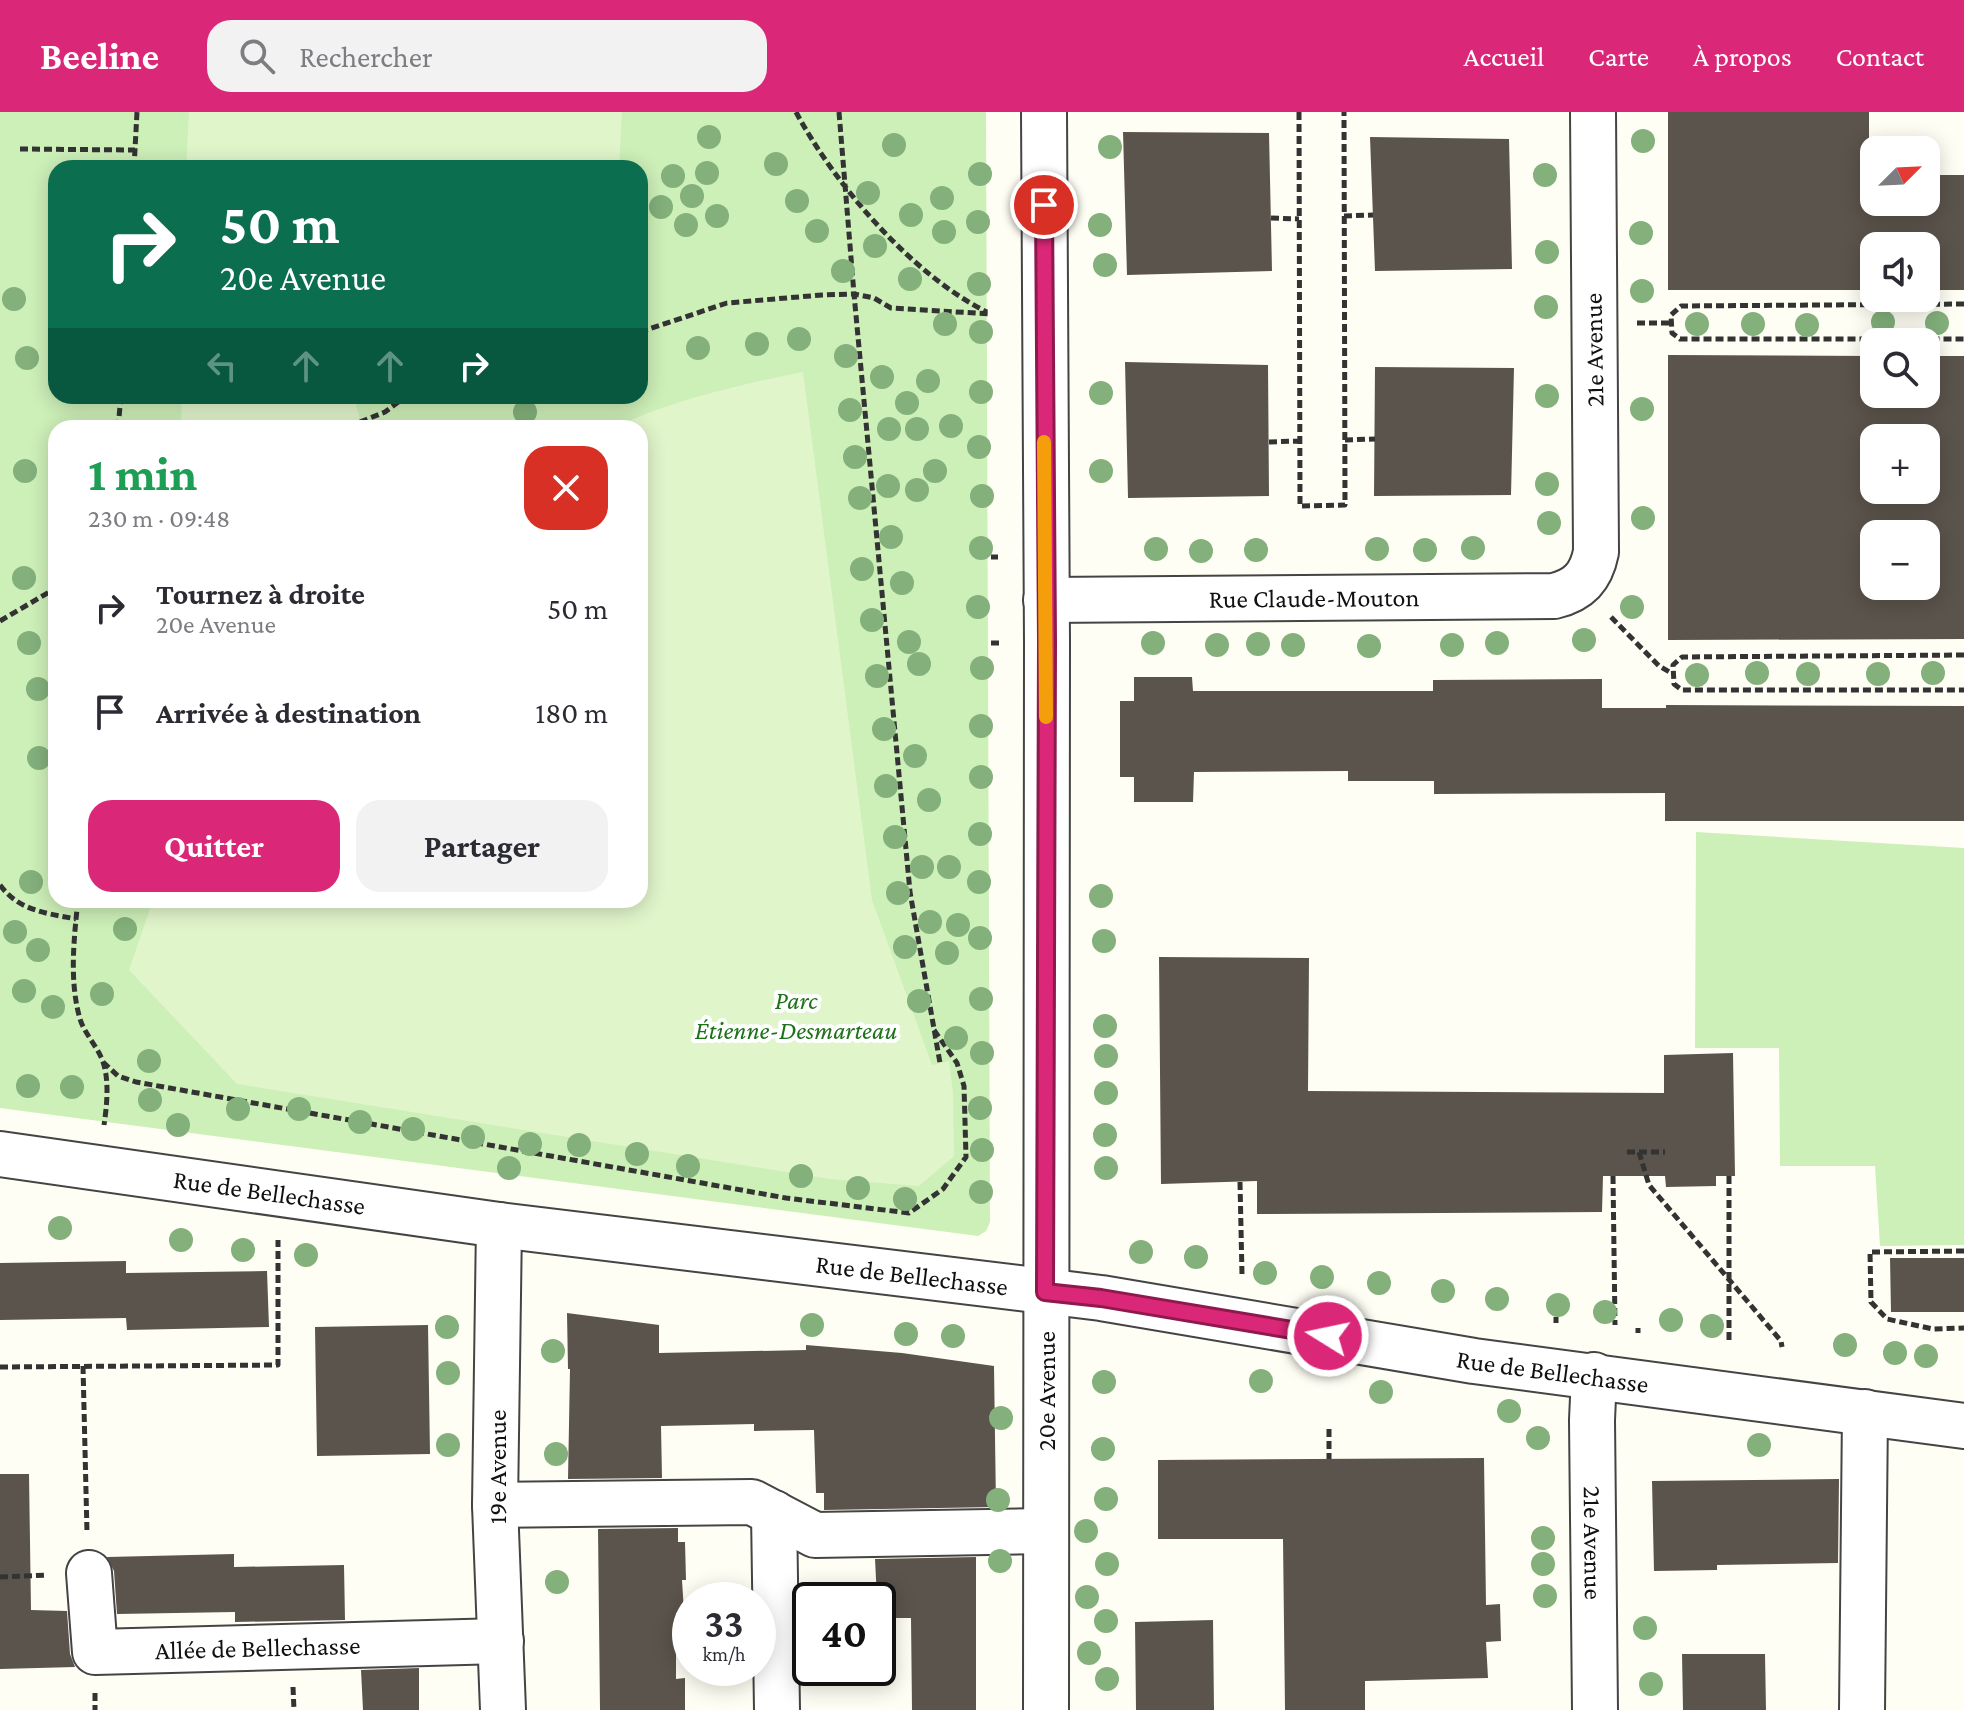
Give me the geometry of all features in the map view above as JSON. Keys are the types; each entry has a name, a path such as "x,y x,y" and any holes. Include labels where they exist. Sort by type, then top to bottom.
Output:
{"street":[{"name":"20e Avenue","path":"1044,112 1046,1710"},
{"name":"21e Avenue","path":"1581,584 1592,571 1596,552 1593,112"},
{"name":"Rue Claude-Mouton","path":"1046,600 1554,596 1568,593 1581,584"},
{"name":"Rue de Bellechasse","path":"0,1154 499,1225 1101,1298 1474,1361 1964,1426"},
{"name":"19e Avenue","path":"499,1225 495,1505 503,1710"},
{"name":"21e Avenue","path":"1594,1375 1595,1710"},
{"path":"1862,1710 1865,1412"},
{"path":"495,1505 752,1502 815,1535 1045,1531"},
{"path":"774,1513 777,1710"},
{"name":"Allée de Bellechasse","path":"89,1573 95,1652 501,1641"}],"path":[{"path":"134,160 137,112"},
{"path":"648,329 727,303 854,294 874,298 891,308 991,314 967,302 917,264 862,206 821,152 796,112"},
{"path":"839,112 910,892 940,1063"},
{"path":"1299,112 1300,506 1345,505 1344,112"},
{"path":"20,149 135,150"},
{"path":"1344,216 1373,215"},
{"path":"1271,218 1299,219"},
{"path":"1964,304 1681,306 1671,315 1672,333 1680,339 1964,339"},
{"path":"1644,323 1672,323"},
{"path":"365,420 396,404"},
{"path":"1345,440 1375,439"},
{"path":"1269,442 1300,441"},
{"path":"0,621 48,593"},
{"path":"1611,617 1659,666 1673,674"},
{"path":"1964,655 1682,657 1673,665 1674,684 1682,690 1964,690"},
{"path":"0,885 10,899 25,908 76,919"},
{"path":"77,908 76,1000 81,1023 103,1062 118,1076 136,1082 786,1198 909,1213 943,1189 966,1157 964,1086 957,1063 934,1030"},
{"path":"103,1062 106,1088 104,1125"},
{"path":"1627,1152 1665,1152"},
{"path":"1639,1152 1649,1185 1781,1341 1782,1347"},
{"path":"1613,1176 1615,1325"},
{"path":"1729,1176 1729,1340"},
{"path":"1240,1182 1242,1275"},
{"path":"0,1367 278,1365 278,1240"},
{"path":"1964,1251 1870,1252 1871,1302 1887,1319 1933,1329 1964,1328"},
{"path":"83,1366 89,1573"},
{"path":"1329,1429 1329,1459"}],"green space":[{"name":"Parc Étienne-Desmarteau","path":"0,112 986,112 990,1222 986,1231 978,1236 0,1108"},
{"path":"189,112 622,112 619,160 186,160"},
{"path":"803,372 872,900 932,1065 949,1061 954,1156 919,1186 830,1179 237,1084 129,970 150,908 648,908 648,420 632,420 706,394"},
{"path":"182,404 356,404 360,420 181,420"},
{"path":"1696,832 1964,848 1964,1245 1880,1246 1875,1166 1780,1166 1779,1048 1695,1048"}],"building":[{"path":"1668,112 1869,112 1869,136 1860,136 1860,216 1940,216 1940,175 1964,175 1964,290 1940,290 1940,232 1860,232 1860,290 1668,290"},
{"path":"1123,132 1269,133 1272,271 1127,275"},
{"path":"1370,137 1509,139 1512,269 1375,271"},
{"path":"1668,355 1860,356 1860,408 1940,408 1940,356 1964,356 1964,639 1668,640"},
{"path":"1125,362 1268,365 1269,496 1128,498"},
{"path":"1375,367 1514,368 1511,495 1374,496"},
{"path":"1134,677 1192,677 1193,691 1433,691 1433,680 1602,679 1602,708 1666,708 1666,705 1964,706 1964,821 1665,821 1665,793 1434,794 1434,781 1348,781 1348,771 1194,772 1193,802 1134,802 1134,777 1120,777 1120,701 1134,701"},
{"path":"1159,957 1309,958 1308,1091 1664,1093 1664,1055 1733,1053 1735,1176 1716,1176 1716,1186 1666,1187 1665,1176 1603,1176 1602,1212 1257,1214 1257,1181 1161,1184"},
{"path":"1890,1258 1964,1258 1964,1312 1891,1312"},
{"path":"126,1261 126,1273 267,1271 269,1327 127,1330 126,1318 0,1320 0,1263"},
{"path":"567,1313 659,1325 659,1353 806,1350 806,1345 902,1353 994,1366 996,1507 824,1510 824,1493 816,1493 814,1430 754,1431 754,1424 661,1426 662,1478 568,1479 570,1369"},
{"path":"428,1325 430,1454 317,1456 315,1327"},
{"path":"1484,1458 1486,1605 1500,1604 1501,1641 1486,1642 1488,1678 1365,1681 1365,1710 1285,1710 1283,1539 1158,1539 1158,1460"},
{"path":"0,1474 29,1474 31,1610 67,1611 70,1654 75,1667 0,1669"},
{"path":"1839,1479 1838,1563 1717,1565 1717,1570 1654,1571 1652,1481"},
{"path":"678,1528 678,1542 685,1542 686,1580 672,1582 672,1686 685,1686 685,1710 600,1710 598,1529"},
{"path":"234,1554 234,1567 344,1565 345,1620 235,1622 235,1612 117,1614 114,1571 107,1557"},
{"path":"976,1557 976,1710 912,1710 911,1618 896,1618 896,1582 876,1582 875,1559"},
{"path":"1213,1620 1214,1710 1136,1710 1135,1622"},
{"path":"1682,1654 1765,1654 1766,1710 1683,1710"},
{"path":"419,1668 419,1710 363,1710 361,1670"}],"slow traffic":[{"path":"1044,442 1046,717"}],"route":[{"path":"1044,205 1047,642 1045,1292 1101,1298 1328,1336"}]}
